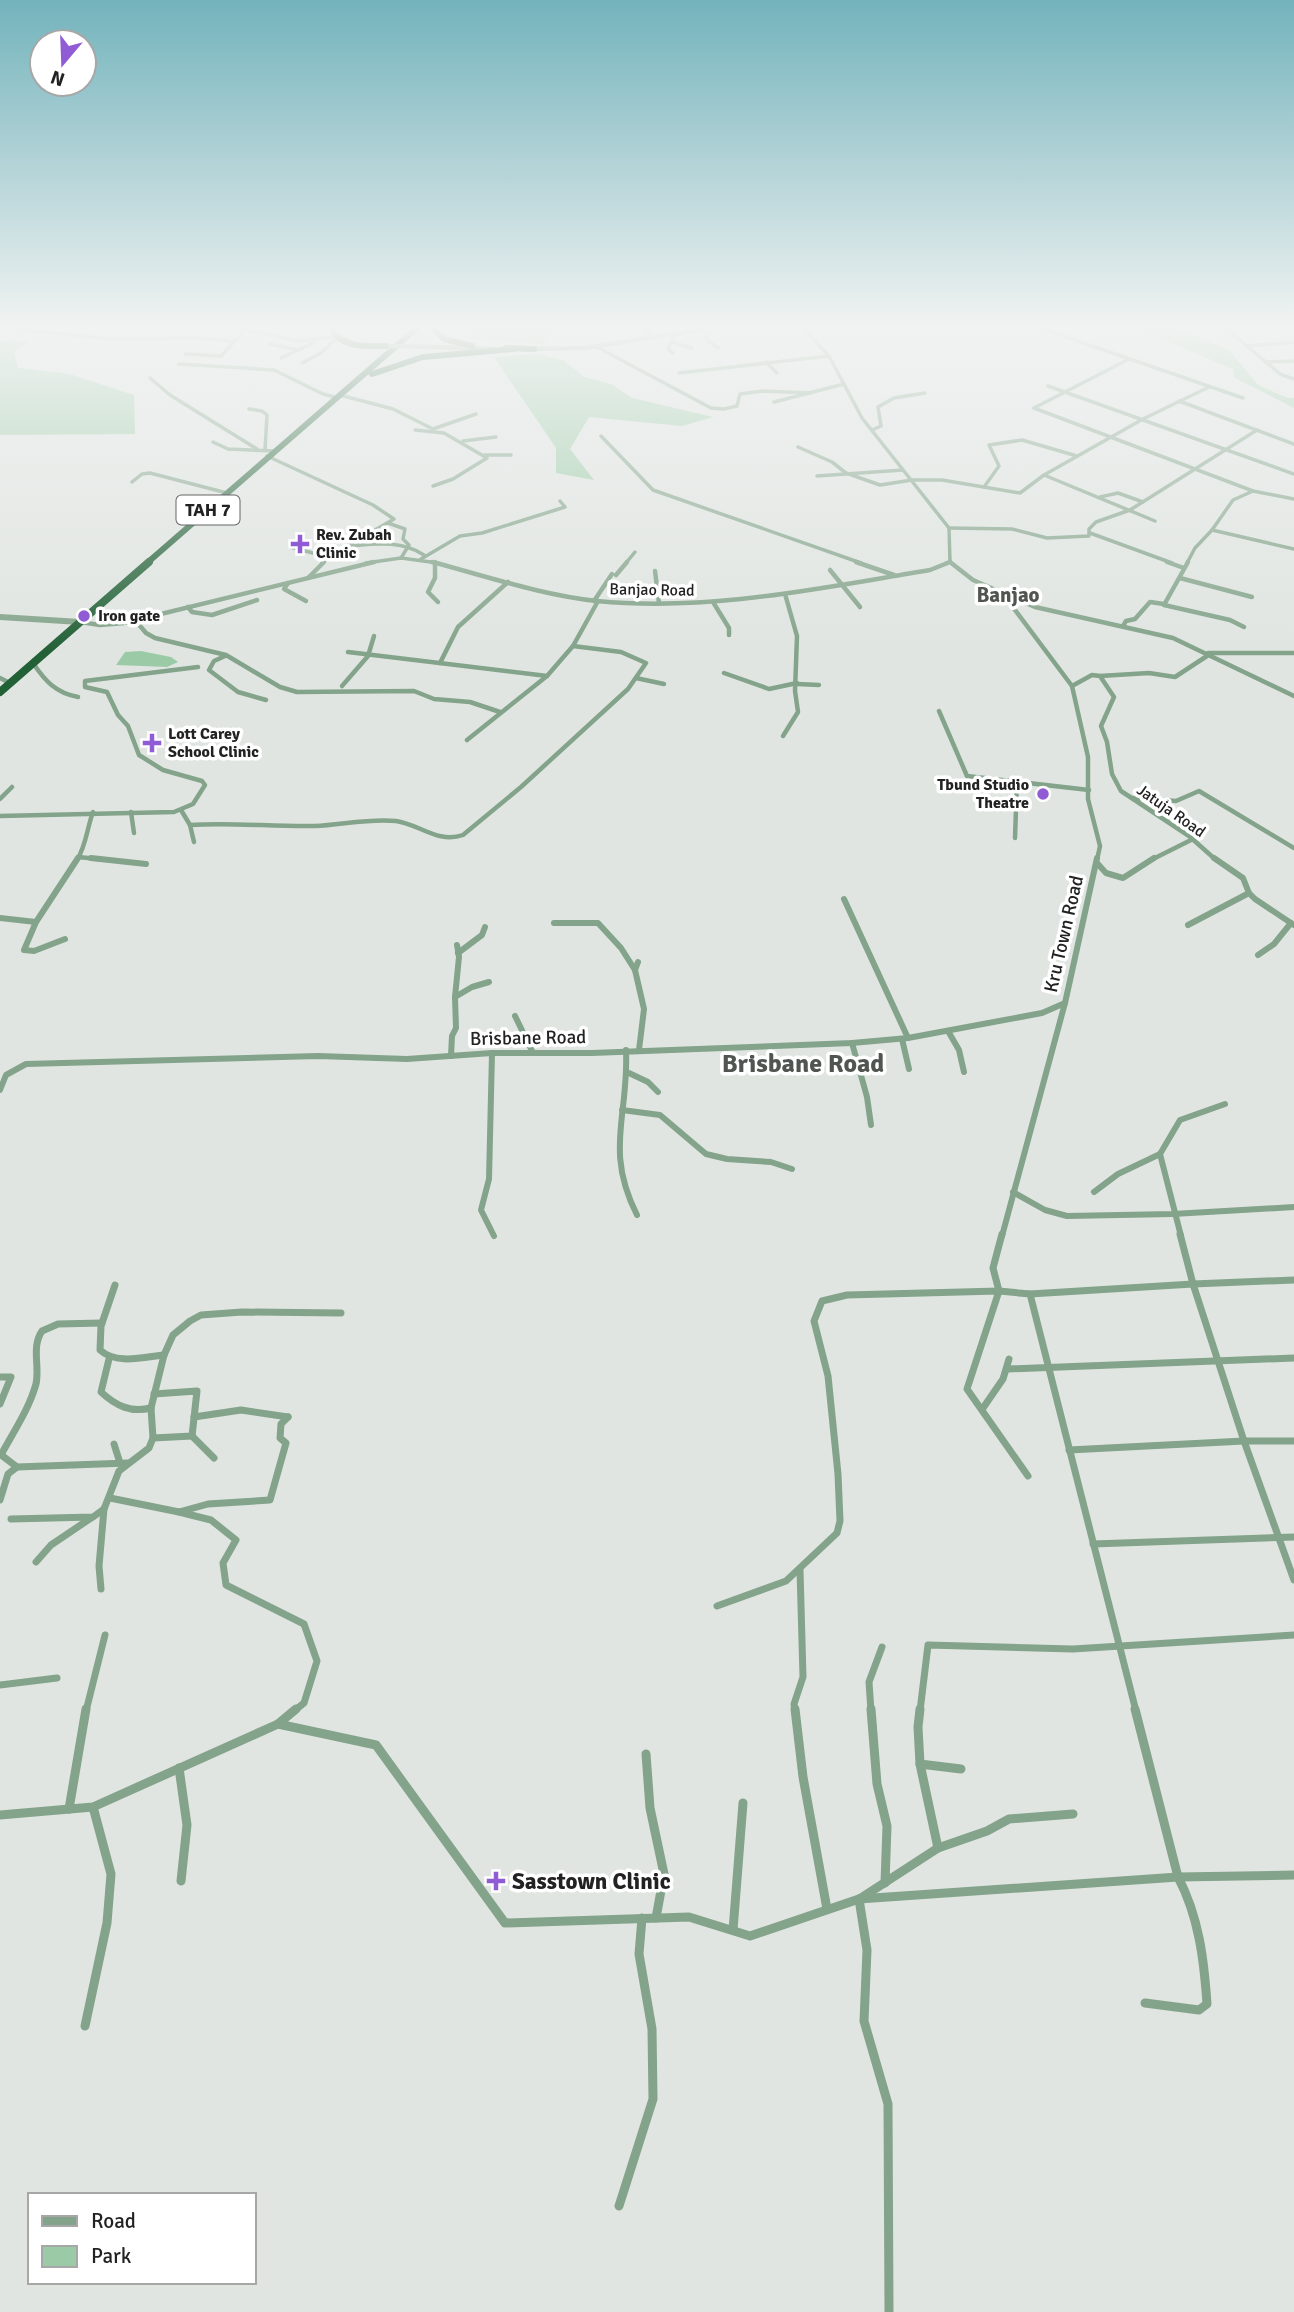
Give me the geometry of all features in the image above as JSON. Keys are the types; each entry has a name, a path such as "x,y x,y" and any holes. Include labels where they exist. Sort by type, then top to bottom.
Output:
{"highway":[{"name":"TAH 7","path":"0,692 227,493 266,453 274,451 292,436"}],"street":[{"path":"236,436 257,449 373,505 394,519 328,557 309,578"},
{"path":"266,436 266,453"},
{"path":"433,486 453,480 487,459 463,441 450,436"},
{"path":"601,436 653,490 895,575"},
{"path":"877,436 948,528 950,562 973,580 1035,607 1172,638 1294,696"},
{"path":"1105,436 1253,491 1294,499"},
{"path":"798,447 832,462 846,473 880,485 912,480 942,480 1020,493 1044,475 1114,436"},
{"path":"1187,436 1294,474"},
{"path":"948,528 1012,529 1047,538 1089,536 1089,529 1096,522 1130,510 1246,436"},
{"path":"1272,436 1294,444"},
{"path":"463,441 496,437"},
{"path":"984,487 999,466 989,445 1004,438 1016,438 1077,456"},
{"path":"213,442 228,449 257,449"},
{"path":"482,455 511,455"},
{"path":"817,476 903,470"},
{"path":"132,482 142,474 150,474 227,493"},
{"path":"1044,475 1155,521"},
{"path":"1164,604 1195,548 1212,530 1233,500 1253,491"},
{"path":"1100,497 1118,493 1143,502"},
{"path":"347,546 377,542 408,547 422,557 460,536 482,533 565,507 560,501"},
{"path":"388,523 405,529 403,539 408,547"},
{"path":"1212,530 1294,549"},
{"path":"1090,533 1184,568"},
{"path":"290,547 328,557"},
{"path":"401,558 408,547"},
{"path":"467,740 547,676 573,646 596,601 635,551"},
{"name":"Banjao Road","path":"80,622 111,625 401,558 422,557 508,582 596,601 659,603 713,602 785,594 930,570 950,562"},
{"path":"435,562 435,578 428,592 438,602"},
{"path":"830,570 860,607"},
{"path":"655,571 659,603"},
{"path":"1180,578 1252,597"},
{"path":"440,663 458,627 508,582"},
{"path":"288,583 284,589 288,593 306,601"},
{"path":"783,736 798,712 794,698 797,683 796,627 785,602 785,594"},
{"name":"Kru Town Road","path":"999,1291 993,1268 1065,1003 1100,846 1092,819 1088,757 1072,686 1012,606 1015,598"},
{"path":"188,607 192,612 212,615 257,600"},
{"path":"713,602 729,628 729,635"},
{"path":"1123,626 1126,621 1135,619 1150,602 1244,627"},
{"path":"0,617 80,622"},
{"path":"135,620 146,633 155,638 226,655 280,687 297,692 414,691 434,699 470,702 500,712"},
{"path":"342,686 368,656 374,636"},
{"path":"190,825 217,822 312,826 397,821 432,835 455,838 463,835 521,787 628,689 646,663 640,658 573,646"},
{"path":"348,652 547,676"},
{"path":"1072,686 1092,675 1149,673 1175,677 1208,653 1294,653"},
{"path":"226,655 214,661 209,670 238,692 266,700"},
{"path":"33,663 48,687 59,694 78,697"},
{"path":"0,816 181,810 193,804 205,785 202,781 163,770 139,755 128,726 118,715 107,692 85,687 85,681 198,667"},
{"path":"724,673 771,691 782,690 797,683 818,685"},
{"name":"Jatuja Road","path":"1100,676 1114,697 1101,726 1107,741 1108,763 1115,784 1243,878 1249,893 1292,924"},
{"path":"0,678 10,683"},
{"path":"636,678 664,684"},
{"path":"943,703 941,711 967,776 1089,790"},
{"path":"1015,838 1017,780"},
{"path":"0,799 12,787"},
{"path":"1130,797 1168,803 1199,791 1294,848"},
{"path":"181,810 190,825 194,842"},
{"path":"65,939 34,951 24,950 36,922 84,849 86,830 93,812"},
{"path":"131,812 134,833"},
{"path":"1097,863 1106,873 1123,878 1143,863 1193,839"},
{"path":"78,858 146,864"},
{"path":"1188,925 1249,893"},
{"path":"844,899 905,1038 909,1069"},
{"path":"0,918 36,922"},
{"path":"554,923 598,923 621,948 635,970 644,1009 639,1050"},
{"path":"1258,955 1274,944 1292,924"},
{"path":"458,953 482,935 485,926"},
{"path":"451,1056 452,1036 456,1028 457,945"},
{"path":"635,970 638,962"},
{"path":"455,997 472,987 489,982"},
{"name":"Brisbane Road","path":"0,1090 6,1075 26,1064 318,1056 407,1059 492,1054 852,1044 948,1031 1042,1013 1065,1003"},
{"path":"515,1016 533,1053"},
{"path":"948,1031 959,1050 964,1072"},
{"path":"852,1044 867,1097 871,1125"},
{"path":"626,1050 629,1073 616,1162 626,1199 636,1216"},
{"path":"492,1054 489,1178 481,1210 494,1237"},
{"path":"629,1073 648,1082 658,1092"},
{"path":"1094,1192 1118,1174 1160,1154 1180,1120 1225,1104"},
{"path":"622,1107 665,1117 688,1143 708,1155 779,1161 792,1169"},
{"path":"1160,1154 1193,1284 1244,1441 1294,1580"},
{"path":"1013,1192 1045,1210 1067,1216 1175,1214 1294,1207"},
{"path":"717,1606 786,1581 837,1533 838,1474 828,1376 814,1321 822,1301 847,1295 999,1291 1030,1294 1294,1280"},
{"path":"115,1285 102,1323 97,1348 101,1355 109,1359 164,1355"},
{"path":"999,1291 967,1389 983,1408 1007,1450 1028,1476"},
{"path":"1030,1294 1178,1877 1188,1894 1205,1967 1207,2004 1199,2010 1145,2003"},
{"path":"0,1500 8,1474 17,1468 124,1463 141,1456 153,1438 151,1408 164,1355 173,1335 190,1321 201,1315 242,1312 341,1313"},
{"path":"17,1468 1,1453 23,1414 37,1377 36,1343 41,1332 51,1325 102,1323"},
{"path":"1008,1369 1294,1358"},
{"path":"109,1359 101,1392 115,1406 142,1412 151,1408"},
{"path":"983,1408 990,1394 1006,1377 1009,1359"},
{"path":"0,1377 11,1377 0,1404"},
{"path":"154,1394 197,1391 192,1436"},
{"path":"179,1512 208,1504 270,1500 286,1443 280,1438 281,1424 288,1417 250,1410 222,1409 194,1416"},
{"path":"153,1438 192,1436 208,1449 214,1458"},
{"path":"1069,1450 1294,1441"},
{"path":"114,1444 124,1463"},
{"path":"101,1589 99,1566 104,1509 124,1463"},
{"path":"0,1815 93,1807 278,1724 304,1703 317,1661 304,1624 226,1584 223,1563 236,1540 211,1520 110,1498"},
{"path":"36,1562 51,1545 104,1509"},
{"path":"11,1518 93,1517"},
{"path":"1093,1544 1294,1537"},
{"path":"800,1570 803,1677 794,1704 803,1777 827,1909"},
{"path":"69,1810 74,1765 89,1696 104,1651 105,1635"},
{"path":"938,1847 920,1764 918,1727 928,1645 1073,1649 1294,1635"},
{"path":"882,1647 869,1682 877,1784 887,1826 885,1883"},
{"path":"0,1685 57,1678"},
{"path":"278,1724 376,1745 505,1923 690,1917 750,1936 859,1899 1178,1877 1294,1875"},
{"path":"646,1754 650,1808 664,1874 656,1918"},
{"path":"920,1764 961,1769"},
{"path":"179,1768 187,1825 181,1881"},
{"path":"733,1930 743,1803"},
{"path":"85,2026 107,1923 111,1874 93,1807"},
{"path":"859,1899 938,1847 987,1831 1009,1819 1073,1814"},
{"path":"859,1899 867,1950 864,2021 888,2104 890,2312"},
{"path":"619,2206 653,2099 652,2029 639,1954 642,1918"}],"green space":[{"path":"548,436 578,436 570,449 594,480 556,473 556,448"},
{"path":"141,651 171,657 178,662 167,667 116,665 125,652"}],"place":[{"name":"Rev. Zubah Clinic","path":"300,544"},
{"name":"Iron gate","path":"84,616"},
{"name":"Lott Carey School Clinic","path":"152,743"},
{"name":"Tbund Studio Theatre","path":"1043,794"},
{"name":"Sasstown Clinic","path":"496,1881"}],"district":[{"name":"Banjao","path":"1008,595"},
{"name":"Brisbane Road","path":"803,1064"}]}
